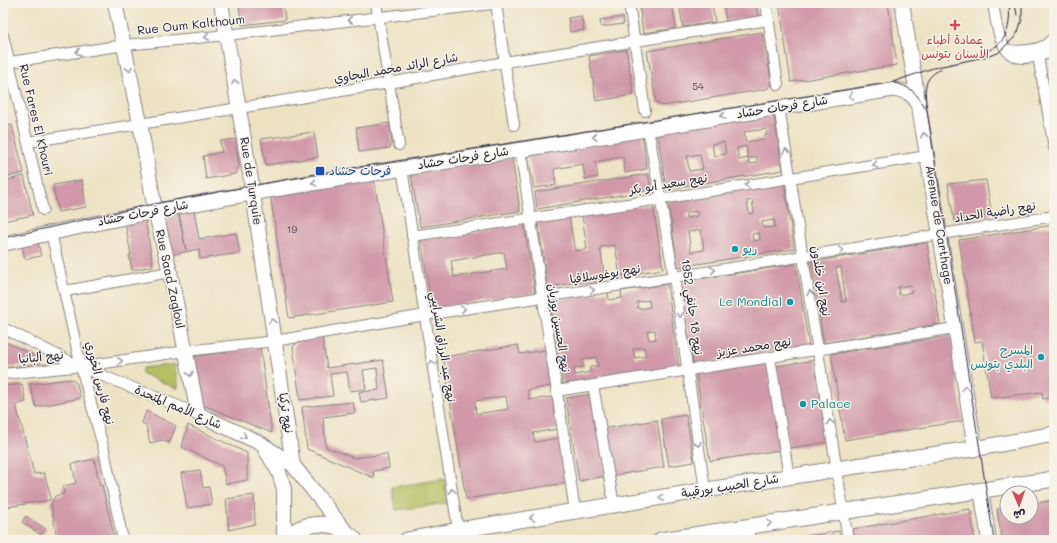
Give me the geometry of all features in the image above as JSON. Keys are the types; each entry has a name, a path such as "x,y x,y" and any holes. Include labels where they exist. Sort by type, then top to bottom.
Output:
{"main road":[{"name":"شارع الحبيب بورقيبة","path":"407,540 458,530 789,477 837,464 975,448 1054,434"},
{"path":"661,540 749,533 844,512 1054,479"},
{"path":"283,540 299,528 318,524 337,527 353,537"}],"street":[{"name":"Rue Saad Zagloul","path":"116,3 140,123 155,210 170,272 198,414"},
{"name":"Rue de Turquie","path":"221,3 239,108 278,360"},
{"path":"376,3 399,145"},
{"path":"496,3 514,125"},
{"name":"Rue Oum Kalthoum","path":"6,62 125,45 227,35 500,3"},
{"path":"629,3 645,111"},
{"path":"766,3 778,85"},
{"name":"Avenue de Carthage","path":"902,3 975,448"},
{"path":"994,3 1001,35 1007,49 1016,57 1022,58 1038,56 1054,52"},
{"name":"شارع الرائد محمد البجاوي","path":"28,142 389,83 505,62 769,20"},
{"name":"Rue Fares El Khouri","path":"3,35 6,62 28,142 43,210"},
{"path":"1007,49 1018,52 1039,47 1047,44 1054,37"},
{"path":"1038,56 1054,148"},
{"name":"شارع فرحات حشاد","path":"3,244 51,232 155,210 252,193 402,168 520,151 648,128 894,89 909,94 915,99 918,105"},
{"name":"نهج ابن خلدون","path":"779,107 819,350 848,540"},
{"name":"نهج 18 جانفي 1952","path":"648,128 674,277 705,490"},
{"name":"نهج الحسين بوزيان","path":"520,151 575,511"},
{"name":"نهج سعيد أبو بكر","path":"412,236 661,199 927,156"},
{"name":"نهج عبد الرزاق الشرايبي","path":"402,168 458,530"},
{"name":"نهج راضية الحداد","path":"940,234 1054,216"},
{"name":"نهج فارس الخوري","path":"51,232 81,367 104,450 123,540"},
{"name":"نهج يوغوسلافيا","path":"186,351 275,341 425,315 542,298 940,234"},
{"path":"65,291 170,272"},
{"name":"شارع الأمم المتحدة","path":"3,328 81,367 198,414 262,444 294,465"},
{"name":"نهج محمد عزيز","path":"556,391 956,328"},
{"name":"نهج ألبانيا","path":"3,374 81,367 186,351"},
{"path":"770,358 789,477"},
{"name":"نهج تركيا","path":"278,360 294,465"},
{"path":"593,385 614,505"},
{"path":"262,444 279,472 283,484 283,540"},
{"path":"294,465 353,537"},
{"path":"982,490 989,540"}],"green space":[{"path":"174,364 178,388 143,374 141,371 143,368"},
{"path":"444,479 448,503 396,510 392,487"}],"building":[{"path":"283,3 285,20 242,25 239,6"},
{"path":"639,3 672,3 676,28 643,33"},
{"path":"679,3 712,3 715,22 683,27"},
{"path":"723,3 756,3 758,17 726,21"},
{"path":"779,3 888,3 897,65 791,82"},
{"path":"581,16 584,30 570,32 568,18"},
{"path":"623,17 624,24 601,27 600,20"},
{"path":"762,32 772,84 767,89 662,106 656,102 647,51"},
{"path":"626,50 634,95 596,101 589,56"},
{"path":"773,111 783,170 666,189 657,130","holes":["766,129 767,135 764,136 765,139 746,142 744,132","724,142 726,154 714,156 712,144","746,146 748,158 739,160 737,148","700,154 703,169 689,171 687,156","757,157 757,163 749,164 748,158"]},
{"path":"389,123 392,142 390,148 359,152 356,128"},
{"path":"12,125 24,173 3,178 3,127"},
{"path":"314,132 318,157 266,165 261,139"},
{"path":"642,135 647,169 625,173 623,157 595,162 598,177 585,179 583,164 554,169 556,185 534,188 528,155"},
{"path":"235,139 239,166 235,174 206,179 203,156 222,152 220,141"},
{"path":"512,158 520,211 420,227 411,174"},
{"path":"648,174 651,190 537,209 535,192"},
{"path":"24,176 33,215 3,221 3,181"},
{"path":"374,178 393,302 289,318 271,200 273,195"},
{"path":"82,180 86,207 58,212 53,185"},
{"path":"986,180 992,215 954,221 948,184"},
{"path":"784,182 794,249 678,267 668,200","holes":["752,200 754,213 749,214 747,201","697,211 698,216 686,218 686,213","774,220 775,227 763,228 762,222","701,230 704,250 691,252 688,232","759,233 760,240 753,241 752,234"]},
{"path":"653,204 663,269 620,276 615,245 600,247 605,278 548,287 538,222 569,217 575,251 587,249 582,215"},
{"path":"194,210 199,239 236,233 240,253 200,259 199,249 170,255 162,217 178,214 186,250 179,213"},
{"path":"145,218 153,266 132,270 125,222"},
{"path":"524,224 535,293 432,309 421,240","holes":["504,252 507,269 454,277 451,261"]},
{"path":"1054,225 1054,397 1043,399 1042,392 991,398 982,341 975,342 959,240"},
{"path":"38,242 41,256 25,259 22,245"},
{"path":"927,243 940,324 824,343 811,262","holes":["841,267 846,301 842,302 836,268","911,285 912,292 899,295 898,287"]},
{"path":"796,264 809,346 693,364 680,282"},
{"path":"667,284 679,367 563,384 550,301 608,292 609,300 622,298 621,291","holes":["649,300 650,307 638,309 637,302","655,330 656,339 649,340 647,331","644,347 646,356 635,358 633,349","596,357 598,366 590,367 590,372 575,375 574,368 584,367 582,360"]},
{"path":"951,336 963,421 845,440 831,354"},
{"path":"322,337 327,368 383,360 389,398 361,402 359,392 379,390 377,368 363,370 366,389 350,391 347,372 330,374 333,396 300,400 293,347 299,341"},
{"path":"3,341 40,358 41,363 3,368"},
{"path":"518,345 520,354 545,350 551,386 528,390 529,400 552,397 558,429 533,433 535,442 559,438 566,483 466,499 443,357","holes":["506,396 508,409 476,414 475,401"]},
{"path":"260,347 272,433 203,405 193,357"},
{"name":"Palace","path":"816,360 830,442 789,448 776,366"},
{"path":"767,363 781,450 710,461 696,374"},
{"path":"72,379 77,384 80,398 36,407 30,384"},
{"path":"22,384 26,402 16,405 34,474 44,473 50,493 50,500 6,507 3,494 3,386"},
{"path":"593,394 606,476 579,481 566,398"},
{"path":"353,402 355,413 323,417 326,447 354,458 387,454 389,468 373,471 374,478 307,449 302,407"},
{"path":"146,411 176,426 169,443 162,440 150,443 146,425 142,423"},
{"path":"686,415 694,462 669,466 661,419"},
{"path":"657,420 664,467 610,476 602,429"},
{"path":"188,425 247,453 247,480 226,484 222,466 182,447"},
{"path":"94,459 100,486 102,485 115,540 57,540 51,503 55,496 64,494 63,486 76,483 72,464"},
{"path":"200,470 203,488 209,487 212,504 187,508 181,473"},
{"path":"254,495 255,524 229,530 226,499"},
{"path":"1054,500 1054,540 1002,540 1000,525 1039,525 1039,503"},
{"path":"970,509 975,540 855,540 853,529"},
{"path":"997,509 999,509 999,521"},
{"path":"26,516 46,529 41,535 22,522"},
{"path":"839,531 840,540 789,540 789,539"}],"tram line":[{"path":"983,52 998,45 1003,40 1008,27 1009,3"},
{"path":"1015,3 1017,15"},
{"path":"3,238 154,204 321,173 890,83 933,68 998,53 1014,38 1018,32 1022,19 1022,3"},
{"path":"941,69 927,81 925,92 927,111 994,540"},
{"path":"894,83 909,88 913,91 925,108"}],"place":[{"name":"عمادة أطباء الأسنان بتونس","path":"955,25"},
{"name":"فرحات حشاد","path":"320,171"},
{"name":"ريو","path":"735,249"},
{"name":"Le Mondial","path":"790,302"},
{"name":"المسرح البلدي بتونس","path":"1041,357"},
{"name":"Palace","path":"803,404"}]}
